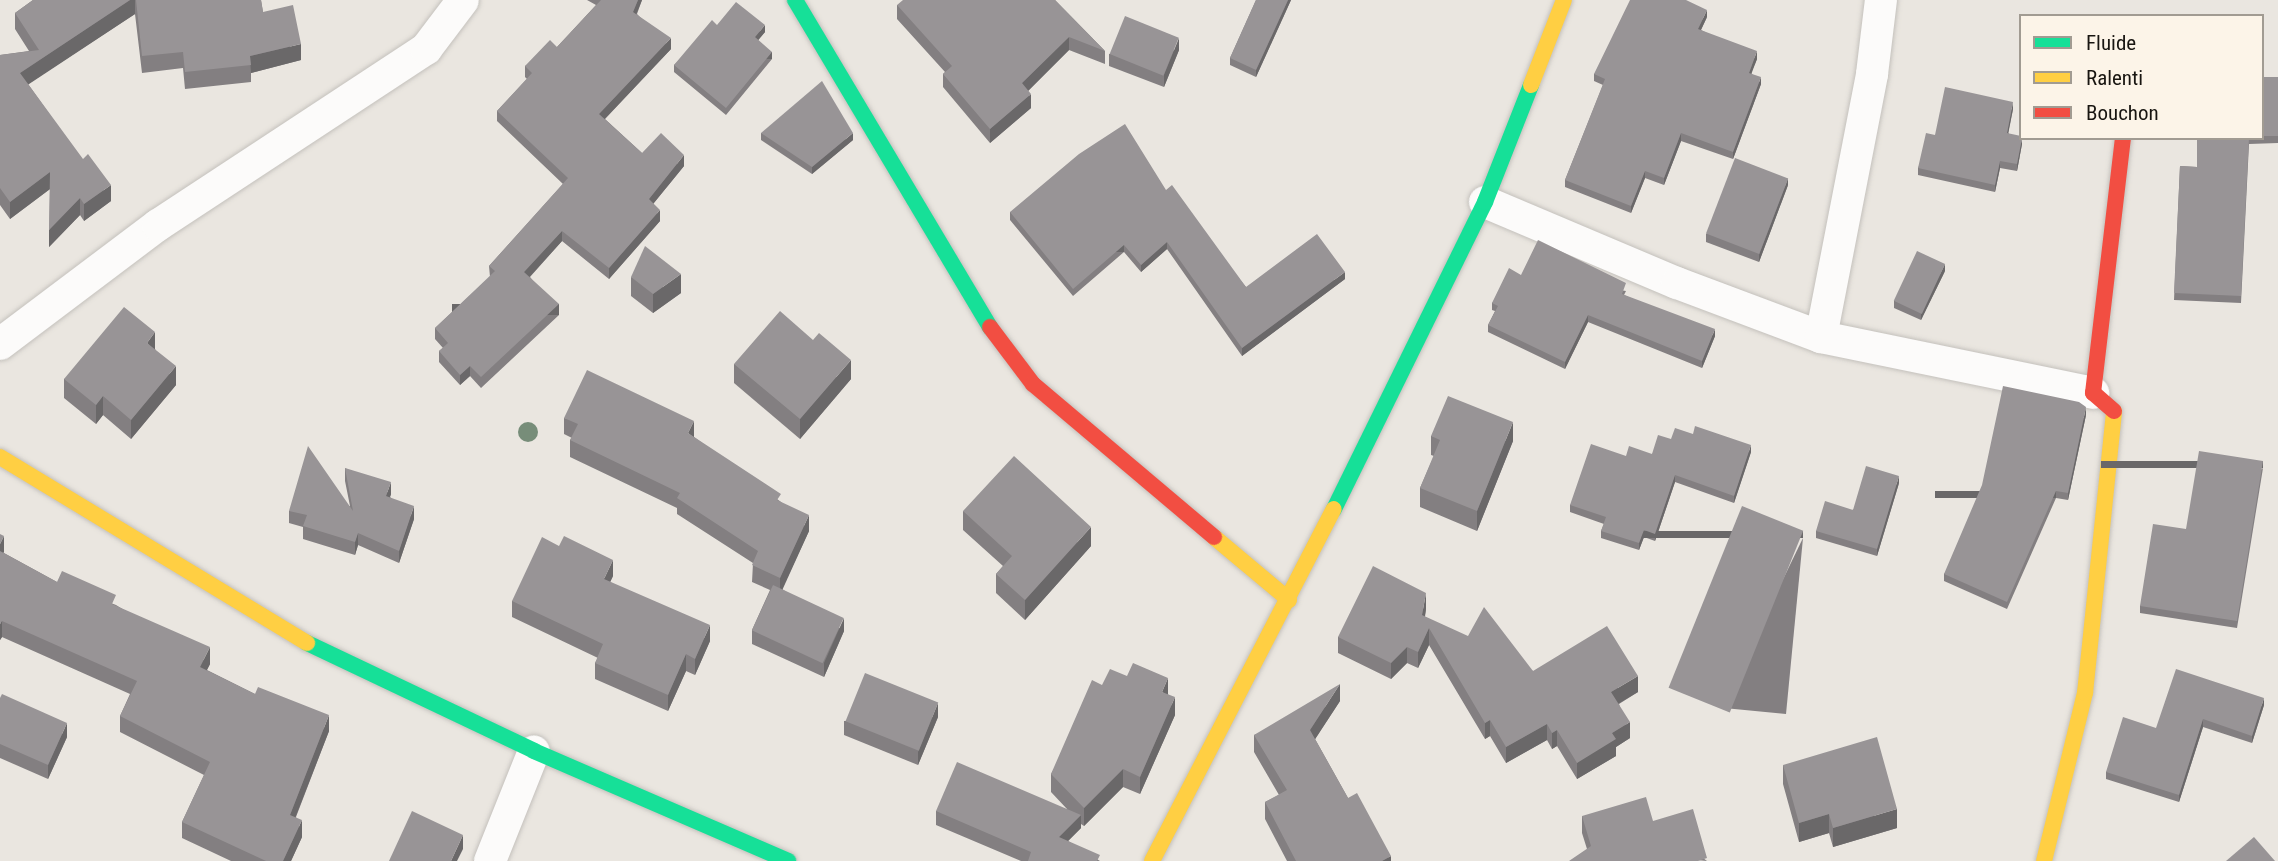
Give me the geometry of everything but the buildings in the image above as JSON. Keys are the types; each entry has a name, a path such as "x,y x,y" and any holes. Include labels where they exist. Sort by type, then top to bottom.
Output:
{"street":[{"path":"0,344 158,225 426,49 463,0"},
{"path":"795,0 990,326 1034,384 1290,600"},
{"path":"1152,861 1290,600 1485,202 1564,0"},
{"path":"1821,337 1872,74 1881,0"},
{"path":"2093,393 2123,140"},
{"path":"1485,202 1677,283 1821,337 2093,393 2114,407 2114,428 2085,693 2045,861"},
{"path":"0,457 289,635 534,751 788,861"},
{"path":"490,861 534,751"}],"traffic: fast":[{"path":"795,0 990,327"},
{"path":"1334,509 1485,202 1531,85"},
{"path":"307,643 534,751 788,861"}],"traffic: slow":[{"path":"1531,85 1564,0"},
{"path":"2044,861 2085,693 2114,411"},
{"path":"0,457 307,643"},
{"path":"1152,861 1334,509"},
{"path":"1214,537 1289,600"}],"traffic: jam":[{"path":"2114,411 2093,393 2123,140"},
{"path":"990,327 1033,384 1214,537"}]}
